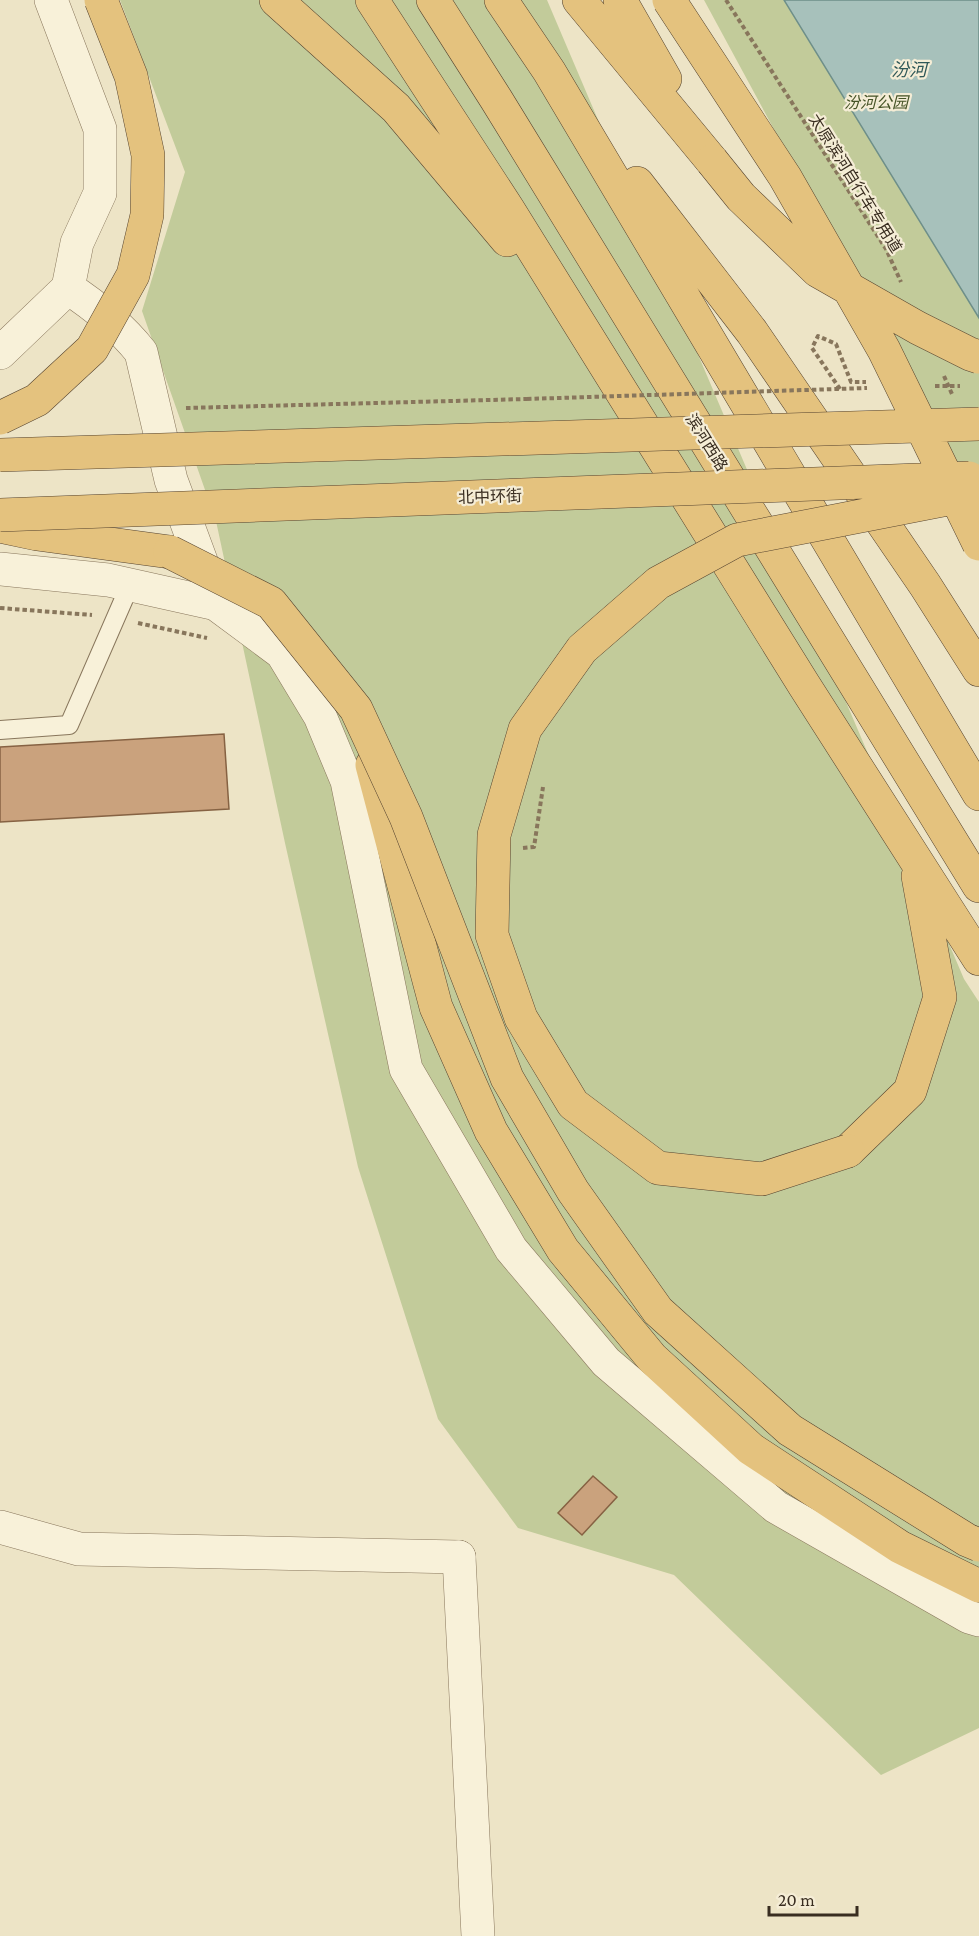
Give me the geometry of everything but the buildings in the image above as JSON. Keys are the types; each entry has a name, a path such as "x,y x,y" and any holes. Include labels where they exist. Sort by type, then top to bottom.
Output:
{"highway":[{"path":"0,418 37,400 92,349 133,275 147,215 148,155 131,76 101,0"},
{"path":"276,0 396,108 583,330"},
{"path":"372,0 508,209 804,685 979,959"},
{"name":"滨河西路","path":"433,0 979,886"},
{"path":"501,0 549,71 979,794"},
{"path":"579,0 741,197 818,271 918,328 970,354 973,371"},
{"path":"620,0 712,161"},
{"path":"669,0 785,177 884,350 979,544"},
{"path":"549,71 752,332 979,670"},
{"path":"0,456 979,424"},
{"name":"北中环街","path":"0,515 979,477"},
{"path":"915,859 940,997 910,1090 848,1151 762,1179 658,1168 573,1104 521,1018 492,935 494,835 525,729 582,649 658,583 737,540 979,493"},
{"path":"0,526 37,534 170,552 271,603 356,709 406,818 507,1078 573,1191 658,1311 790,1430 967,1540 979,1545"},
{"path":"356,709 436,1007 491,1131 563,1250 652,1358 751,1449 900,1547 979,1586"}],"street":[{"path":"0,353 68,288 77,243 100,192 100,129 51,0"},
{"path":"68,288 84,298 128,336 141,352 171,480 216,604"},
{"path":"0,569 108,580 216,604 282,653 320,716 347,782 406,1069 511,1249 606,1362 776,1507 969,1617 979,1620"},
{"path":"0,1527 79,1549 459,1557 478,1936"}],"lane":[{"path":"0,730 69,725 130,585"}],"path":[{"name":"太原滨河自行车专用道","path":"726,0 886,249 905,289"},
{"path":"840,389 812,348 818,336 836,344 852,382"},
{"path":"941,370 956,401"},
{"path":"933,386 973,371"},
{"path":"154,409 875,388"},
{"path":"0,608 115,619 216,640"},
{"path":"534,847 544,785"}],"green space":[{"path":"120,0 547,0 964,979 979,1002 979,1728 881,1775 674,1575 518,1528 438,1419 358,1167 216,521 142,311 185,172"},
{"name":"汾河公园","path":"704,0 979,0 979,508"}],"water":[{"name":"汾河","path":"784,0 979,0 979,318"}]}
